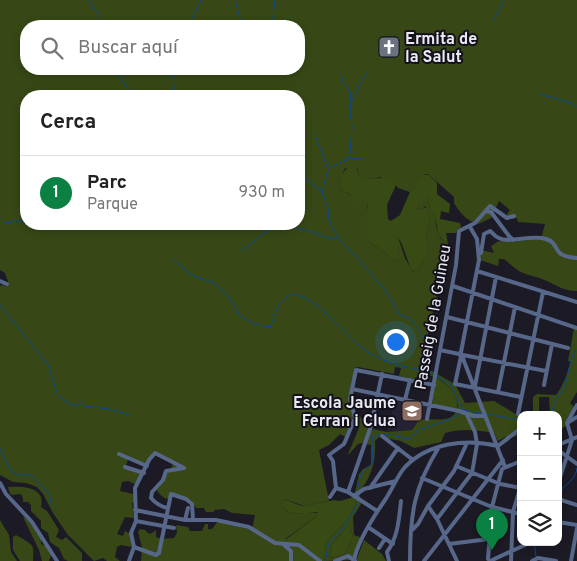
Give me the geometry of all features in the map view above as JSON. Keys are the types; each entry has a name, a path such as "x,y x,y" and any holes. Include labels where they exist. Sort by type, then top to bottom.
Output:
{"street":[{"path":"479,260 477,239 470,226 492,206 507,218 514,216"},
{"path":"486,211 492,212 513,240"},
{"name":"Passeig de la Guineu","path":"427,419 453,286 459,231 470,226"},
{"path":"521,397 455,384 486,232 490,231 499,239 545,238 553,243 560,255 566,258 577,258"},
{"path":"477,271 577,302"},
{"path":"474,388 496,277"},
{"path":"0,281 7,284"},
{"path":"453,286 577,328"},
{"path":"519,411 543,292"},
{"path":"498,392 515,307"},
{"path":"446,317 568,348"},
{"path":"544,385 552,344"},
{"path":"440,350 546,371"},
{"path":"461,355 498,446 502,465 492,508 488,560 522,546"},
{"path":"330,497 336,488 333,461 328,455 344,444 355,418 350,399 358,369 434,385"},
{"path":"348,492 371,426 382,374"},
{"path":"405,400 410,380"},
{"path":"352,389 459,411 479,417 484,413"},
{"path":"567,423 577,406"},
{"path":"437,519 472,473 477,444 475,432 468,414"},
{"path":"567,423 577,418"},
{"path":"567,423 575,438"},
{"path":"335,561 348,556 355,561 368,527 377,511 403,469 413,460 428,451 458,442 498,446 517,431"},
{"path":"382,436 413,460"},
{"path":"562,443 575,438"},
{"path":"562,472 575,438"},
{"path":"411,531 418,524 428,506 443,487 467,443"},
{"path":"410,561 412,510 422,478 439,447"},
{"path":"370,488 398,448"},
{"path":"129,561 134,547 131,533 136,521 134,488 155,453 184,468 166,471 163,480 151,494 151,498 154,501 168,508"},
{"path":"562,453 575,463"},
{"path":"119,454 147,466"},
{"path":"426,560 487,479 502,465 517,462"},
{"path":"456,466 497,483 517,486"},
{"path":"125,467 144,473"},
{"path":"422,478 492,508 517,513"},
{"path":"358,496 370,488 396,481"},
{"path":"0,483 6,494 32,522 57,561"},
{"path":"336,488 358,496 377,511"},
{"path":"134,547 158,555 171,494 186,499 192,504 193,520"},
{"path":"562,500 575,505 577,498"},
{"path":"511,561 513,512 517,500"},
{"path":"390,561 387,552 393,544 401,501"},
{"path":"428,506 445,534 457,561"},
{"path":"185,520 188,508"},
{"path":"135,510 185,520 216,520 249,527 273,542 284,545 299,545 320,561"},
{"path":"136,521 174,528"},
{"path":"562,523 577,527 571,561"},
{"path":"368,527 393,544"},
{"path":"379,548 385,539"},
{"path":"449,544 489,539"},
{"path":"284,545 292,553 292,561"},
{"path":"532,561 538,558 554,561"}],"shaded area":[{"name":"Escola Jaume Ferran i Clua","path":"400,400 426,406 428,408 426,419 419,420 412,430 387,432 392,411"}],"green space":[{"path":"0,0 577,0 577,291 565,289 523,273 504,259 499,259 498,266 480,260 481,250 494,253 491,246 499,241 510,242 541,239 545,224 518,222 517,218 510,219 507,214 510,210 499,201 491,218 478,224 464,216 454,203 454,197 428,174 423,175 412,192 410,192 398,188 391,179 380,177 367,179 359,176 357,168 354,166 344,169 340,182 341,190 352,196 356,203 368,202 367,240 398,262 396,236 398,237 405,258 413,272 419,268 428,254 426,247 429,240 426,236 430,219 426,212 426,206 418,211 419,206 428,198 441,239 448,244 427,338 426,368 455,384 465,403 494,401 517,415 517,436 508,439 505,437 498,441 494,433 469,430 445,433 441,442 414,448 401,441 379,437 375,441 375,455 370,474 359,491 361,504 353,517 354,535 362,538 353,560 324,561 325,549 329,539 347,520 354,508 356,501 354,497 359,474 363,469 371,465 371,445 366,444 372,429 387,432 412,430 419,420 442,419 452,416 458,406 453,393 446,384 435,377 422,373 414,379 399,376 401,368 395,367 394,374 355,368 350,391 353,417 346,437 340,434 329,445 319,450 329,501 305,506 283,499 281,505 285,510 298,514 318,513 317,516 285,539 291,543 294,561 141,561 142,547 138,532 140,529 145,530 149,534 156,530 156,537 162,539 174,538 177,533 176,525 188,527 190,531 202,531 205,524 208,524 208,529 210,529 218,522 252,530 255,515 232,513 224,509 206,512 204,508 196,508 192,502 170,494 168,499 164,498 156,489 171,470 173,462 155,452 146,465 129,457 125,468 141,473 135,484 128,481 122,482 120,491 133,494 134,518 125,517 117,534 123,536 125,531 130,534 132,547 121,545 117,547 115,557 120,561 107,561 103,558 94,561 68,535 37,487 26,483 13,482 0,475 0,286 7,286 9,284 5,273 0,270","holes":["349,526 352,537 345,554 331,558 331,546"]},
{"path":"351,166 356,166 359,176 363,178 393,180 396,185 387,205 388,219 391,221 400,215 410,192 423,175 429,175 437,183 437,194 450,204 449,213 441,211 440,219 460,223 461,227 456,233 446,233 448,244 444,242 440,236 428,198 419,206 418,210 427,207 426,210 430,219 426,236 429,240 428,254 419,268 413,272 397,236 398,262 367,240 368,204 357,204 340,187 344,172"},
{"path":"574,328 577,329 577,392 570,403 574,407 568,417 566,426 562,428 562,411 550,411 549,397 539,397 539,411 533,411 533,397 537,394 556,395 565,379 571,362 568,361"},
{"path":"436,378 452,390 456,399 457,409 432,404"},
{"path":"356,412 369,427 363,443 358,444 348,454 359,428 353,426"},
{"path":"8,487 32,489 40,495 42,500 41,507 47,511 59,530 56,537 62,540 66,537 82,553 82,561 68,561 64,559 59,548 50,542 48,533 41,528 41,521 31,511 31,505 28,502 23,502 21,494 11,495"},
{"path":"354,497 356,501 351,514 326,545 324,561 294,561 291,543 285,540 317,516 317,512 297,514 288,512 281,505 283,499 305,506"},
{"path":"23,517 27,519 42,538 41,544 46,546 51,555 49,561 42,561 39,550"},
{"path":"0,520 9,535 11,552 17,561 0,561"},
{"path":"349,526 352,533 349,547 345,554 331,558 331,546"},
{"path":"16,535 32,546 33,561 20,561 13,550 13,537"},
{"path":"364,540 382,554 386,561 356,561"}],"waterway":[{"path":"89,0 98,14 98,20"},
{"path":"191,20 201,0"},
{"path":"235,0 240,20"},
{"path":"273,20 275,0"},
{"path":"494,20 504,0"},
{"path":"341,73 343,82 350,91 351,102 352,126 348,159"},
{"path":"352,101 367,73"},
{"path":"118,75 128,90"},
{"path":"173,75 174,90"},
{"path":"539,94 577,106"},
{"path":"315,135 328,169 322,192 333,229 341,241 385,290 400,315 408,317 414,322 428,346 423,353 427,370 452,386 463,410 517,419"},
{"path":"329,168 350,158 361,159"},
{"path":"305,178 321,191"},
{"path":"0,224 20,221"},
{"path":"242,251 270,230"},
{"path":"305,230 328,238 337,238"},
{"path":"174,260 191,275 214,283 229,297 240,316 256,325 270,327 277,308 283,300 290,295 299,296 320,308 369,353 390,362 427,371"},
{"path":"0,305 48,365 58,396 70,404 108,409 130,415"},
{"path":"552,411 566,382 571,359 577,349"},
{"path":"357,491 361,474 373,463 373,436 385,434 409,439 421,429 451,419 461,413"},
{"path":"0,449 11,471 18,475 31,475 34,477 49,494 52,506"},
{"path":"562,489 572,479 577,468"},
{"path":"325,561 329,543 344,527 358,503 359,494"},
{"path":"535,546 536,556"}],"place":[{"name":"Ermita de la Salut","path":"389,47"},
{"name":"Escola Jaume Ferran i Clua","path":"412,411"},
{"name":"Parc","path":"492,550"}]}
